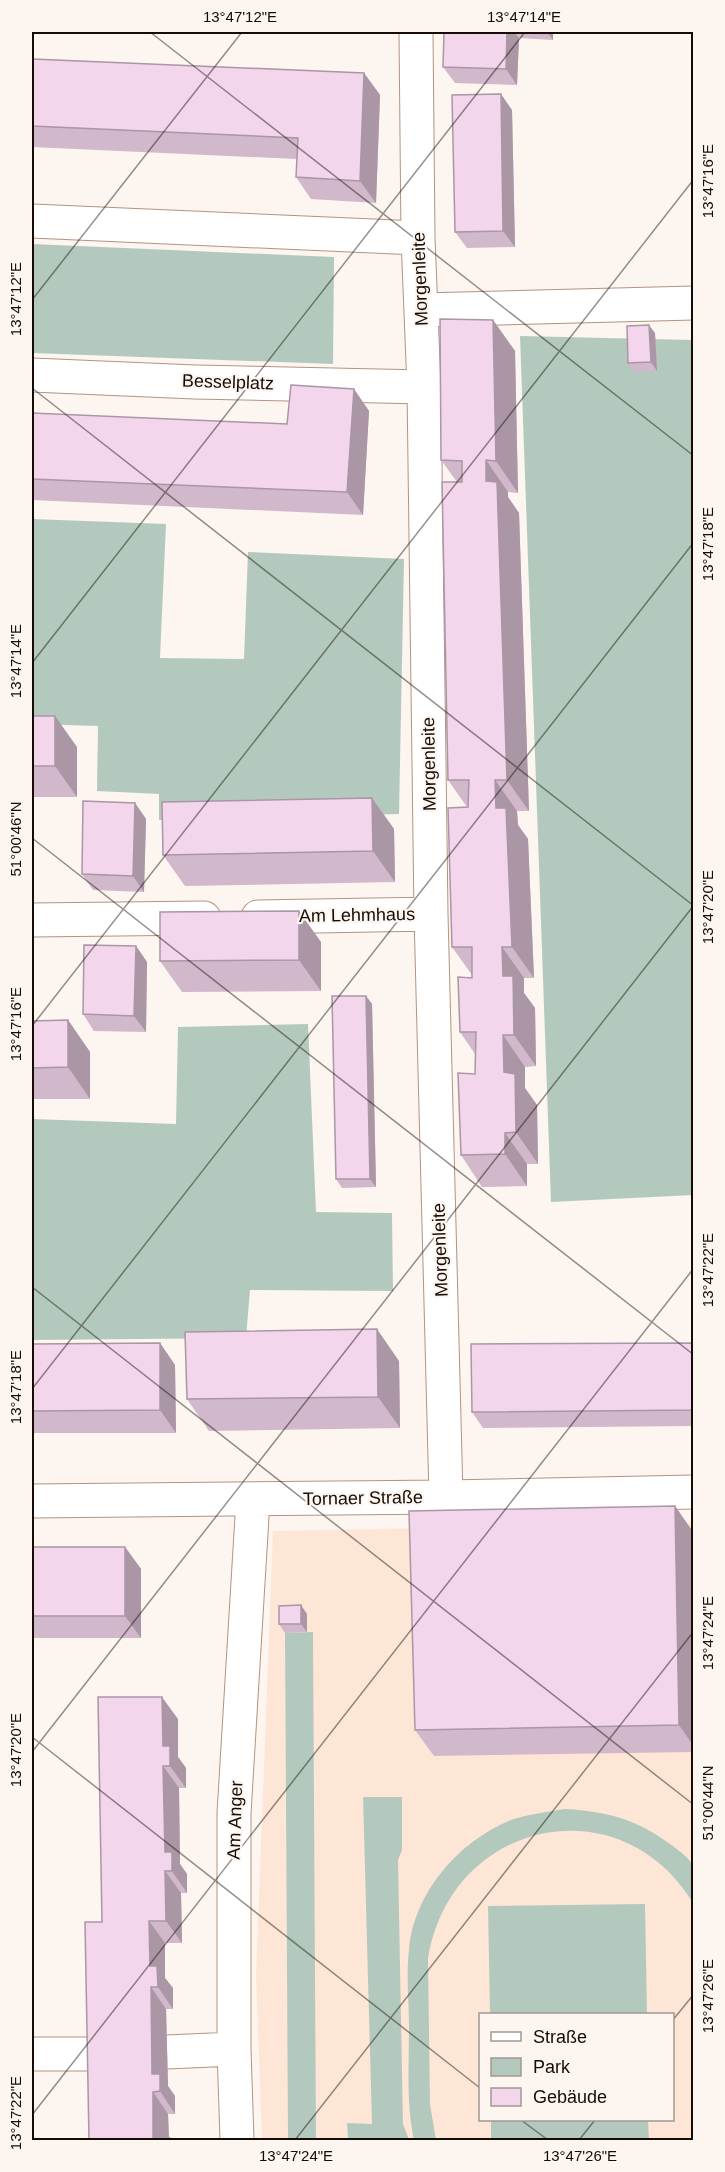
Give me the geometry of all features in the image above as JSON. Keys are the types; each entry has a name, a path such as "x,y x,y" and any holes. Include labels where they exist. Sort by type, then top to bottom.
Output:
{"street":[{"name":"Morgenleite","path":"416,32 418,238 424,387 431,914 446,1497"},
{"path":"32,221 418,238"},
{"path":"422,310 693,303"},
{"name":"Besselplatz","path":"32,375 195,382 424,387"},
{"name":"Am Lehmhaus","path":"32,920 431,914"},
{"name":"Tornaer Straße","path":"32,1501 253,1500 693,1492"},
{"name":"Am Anger","path":"237,2140 234,2049 234,1813 253,1500"},
{"path":"166,2052 234,2049"},
{"path":"32,2054 103,2054"}],"shaded area":[{"path":"693,1523 693,2140 262,2140 256,1975 273,1531"}],"green space":[{"path":"32,244 334,257 333,364 32,353"},
{"path":"520,336 693,340 693,1195 551,1202"},
{"path":"32,519 166,524 160,658 244,659 248,552 404,559 399,814 159,820 159,794 97,791 98,726 32,724"},
{"path":"308,1024 316,1212 392,1213 393,1291 250,1290 246,1338 32,1340 32,1119 176,1124 178,1027"},
{"path":"313,1632 316,2140 288,2140 285,1633"},
{"path":"363,1797 402,1797 402,1850 398,1860 403,2124 409,2140 348,2140 347,2123 372,2124"},
{"path":"565,1809 596,1812 622,1818 647,1829 673,1846 687,1857 693,1866 695,1879 693,1903 662,1865 624,1842 583,1831 542,1834 503,1848 469,1874 443,1911 428,1958 430,2104 436,2140 414,2140 408,2070 408,1969 413,1929 420,1908 442,1871 474,1841 511,1820"},
{"path":"645,1904 647,2013 490,2013 488,1906"},
{"path":"491,2121 648,2121 649,2140 491,2140"}],"building":[{"path":"444,32 507,32 506,69 443,67"},
{"path":"32,59 364,73 360,181 296,177 298,138 32,126"},
{"path":"501,94 503,231 455,232 452,95"},
{"path":"440,319 493,320 496,461 486,460 486,481 497,482 507,780 495,780 496,808 506,808 512,947 502,947 503,976 513,976 514,1035 503,1035 504,1072 515,1074 516,1132 505,1133 505,1154 461,1155 458,1073 475,1074 476,1032 460,1032 458,977 472,978 472,947 452,947 448,808 468,807 469,780 448,780 442,482 462,482 462,461 441,460"},
{"path":"649,325 651,362 628,363 627,326"},
{"path":"291,385 354,389 347,492 32,479 32,413 287,424"},
{"path":"32,716 55,716 55,766 32,766"},
{"path":"372,798 373,851 163,855 162,802"},
{"path":"83,801 135,803 133,876 82,874"},
{"path":"299,911 299,960 160,961 160,912"},
{"path":"84,945 136,946 134,1016 83,1014"},
{"path":"332,996 366,996 370,1179 336,1179"},
{"path":"68,1020 68,1067 32,1068 32,1021"},
{"path":"377,1329 378,1397 187,1399 185,1332"},
{"path":"160,1343 160,1410 32,1411 32,1344"},
{"path":"693,1343 693,1410 472,1412 471,1344"},
{"path":"675,1506 679,1725 415,1730 409,1511"},
{"path":"32,1547 125,1547 125,1616 32,1616"},
{"path":"301,1605 301,1624 279,1624 279,1606"},
{"path":"98,1697 162,1697 163,1746 170,1746 170,1766 163,1766 165,1852 172,1852 172,1871 165,1871 166,1921 149,1921 150,1966 157,1966 158,1987 151,1987 152,2074 160,2074 160,2091 153,2092 153,2138 170,2138 170,2140 89,2140 85,1922 102,1922"}]}
